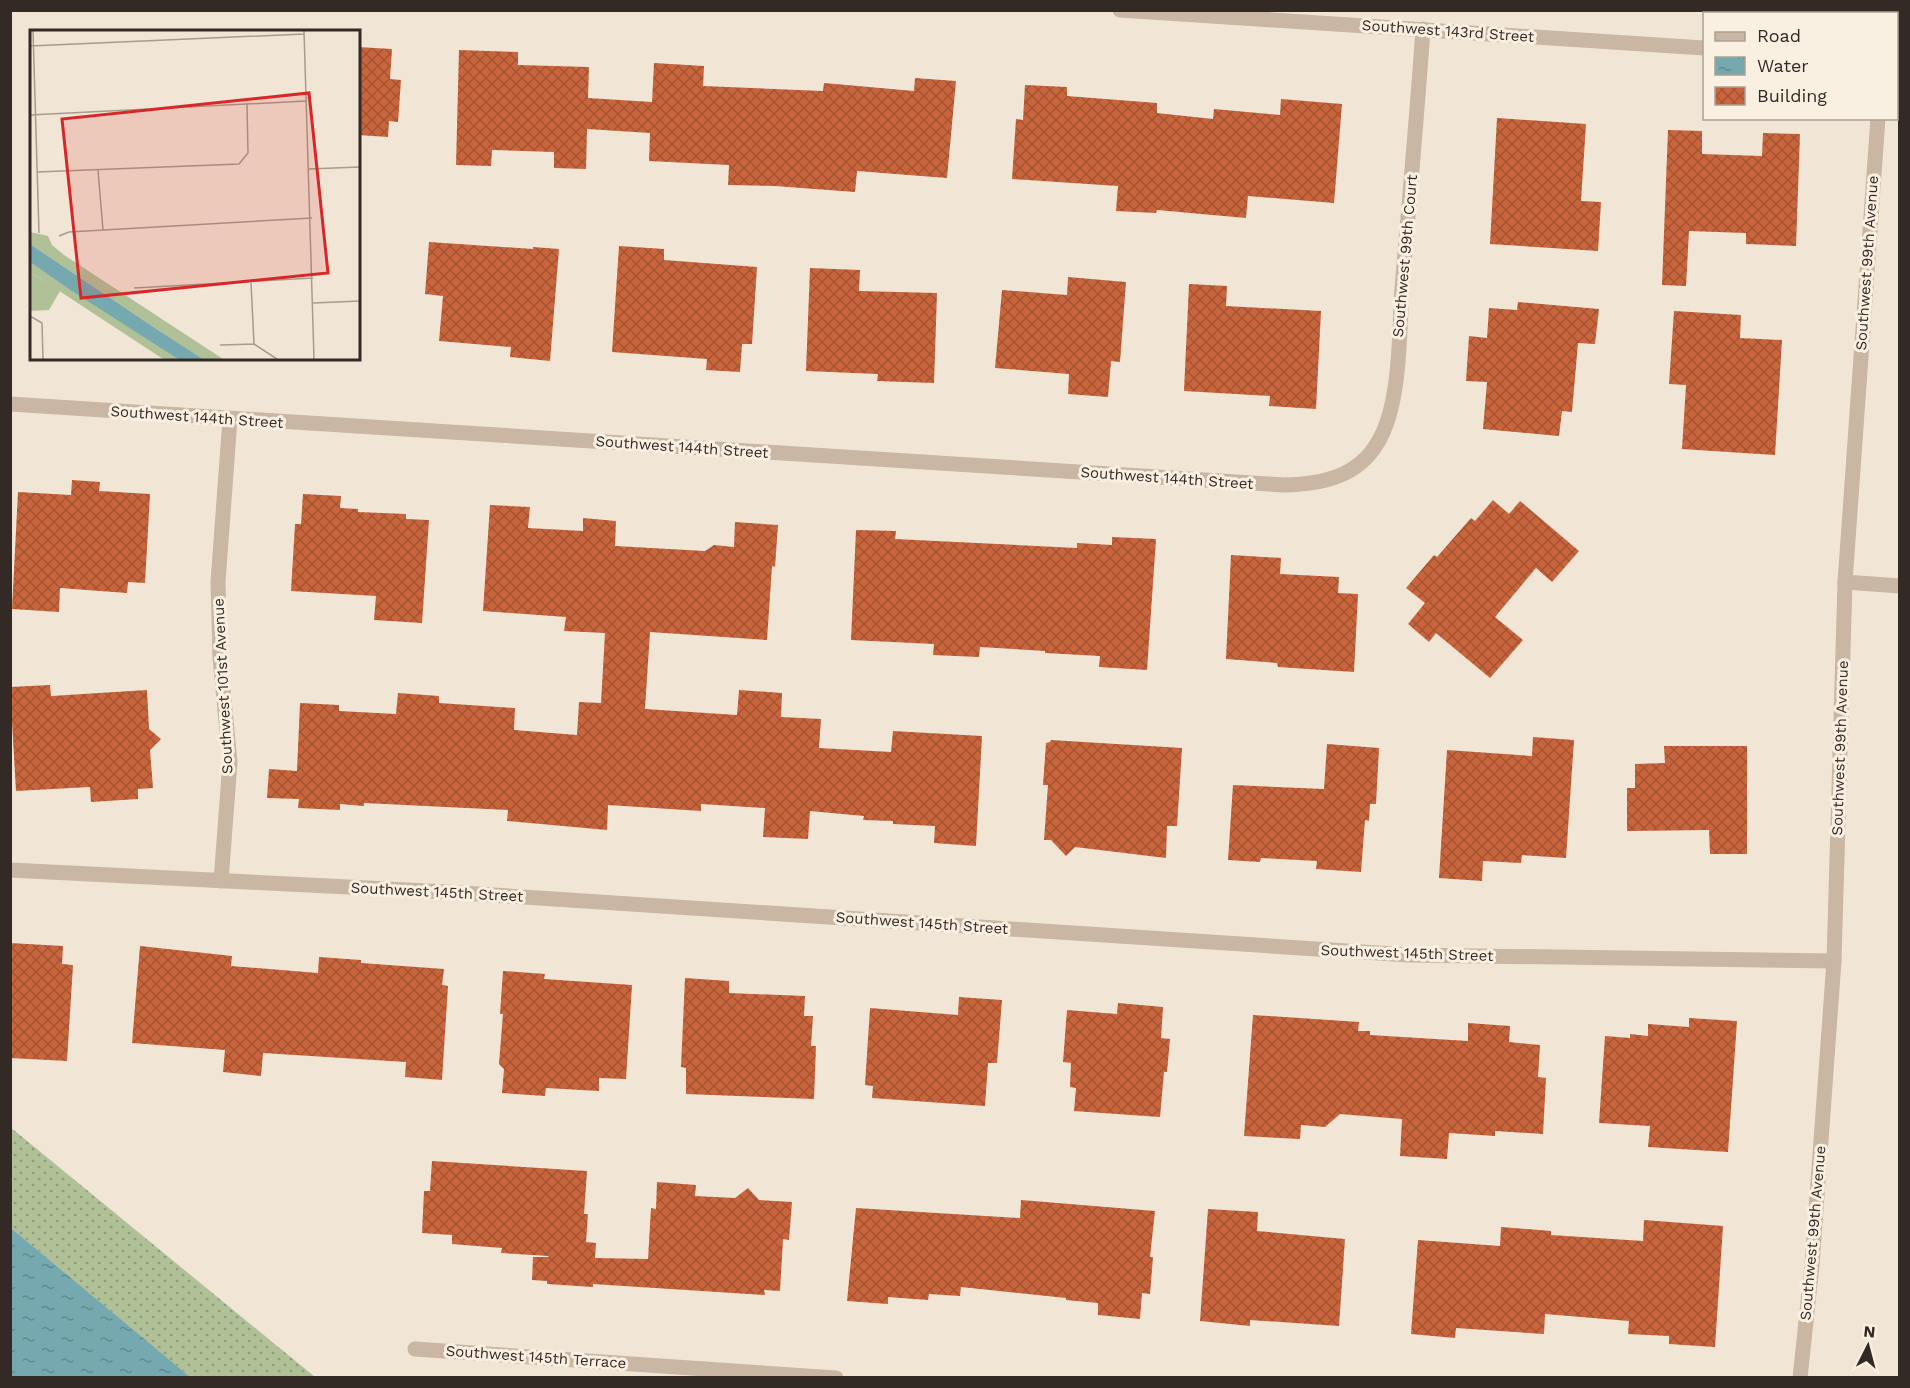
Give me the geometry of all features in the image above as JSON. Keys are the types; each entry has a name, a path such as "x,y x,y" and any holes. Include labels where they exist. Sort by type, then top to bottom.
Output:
{"street":[{"name":"Southwest 143rd Street","path":"1120,10 1703,48"},
{"name":"Southwest 99th Court","path":"1352,470 1377,443 1386,427 1391,410 1423,29"},
{"name":"Southwest 99th Avenue","path":"1800,1377 1812,1265 1834,961 1845,582 1878,120"},
{"name":"Southwest 144th Street","path":"10,404 1284,485 1320,483 1352,470"},
{"name":"Southwest 101st Avenue","path":"221,881 230,762 220,658 218,582 230,419"},
{"path":"1845,582 1899,586"},
{"name":"Southwest 145th Street","path":"10,870 447,892 1409,955 1834,961"},
{"name":"Southwest 145th Terrace","path":"415,1349 836,1377"}],"green space":[{"path":"10,1127 315,1377 190,1377 11,1228"}],"water":[{"path":"11,1228 165,1356 190,1377 11,1376"}],"building":[{"path":"360,47 392,49 390,79 401,80 398,122 389,121 388,137 360,135"},
{"path":"459,50 518,52 518,65 589,67 588,98 652,102 654,63 704,66 703,86 823,91 824,83 914,91 915,78 956,81 947,178 857,171 855,192 728,185 729,165 649,161 650,133 587,129 586,169 554,168 554,152 492,150 491,166 456,165"},
{"path":"1025,85 1067,87 1067,96 1157,103 1157,113 1213,119 1214,109 1280,115 1281,99 1342,104 1334,203 1248,196 1246,218 1157,210 1156,213 1116,211 1118,186 1012,179 1016,119 1023,120"},
{"path":"1497,118 1586,124 1581,201 1601,202 1598,251 1490,244"},
{"path":"1668,130 1702,131 1702,154 1762,156 1763,133 1800,134 1796,246 1746,244 1746,233 1689,231 1686,286 1662,285"},
{"path":"429,242 559,249 550,361 510,357 511,347 439,341 443,296 425,294"},
{"path":"619,246 664,249 664,260 757,267 752,344 742,344 740,372 706,370 707,359 612,352"},
{"path":"810,268 860,270 859,291 937,293 934,383 877,381 878,374 806,371"},
{"path":"1068,277 1126,282 1120,362 1111,361 1108,397 1068,394 1069,374 995,368 1002,290 1067,295"},
{"path":"1189,284 1227,286 1226,306 1321,311 1316,409 1269,406 1270,396 1184,391"},
{"path":"1518,302 1599,309 1595,344 1578,343 1572,412 1562,411 1559,436 1483,429 1487,382 1466,381 1469,336 1487,338 1489,308 1517,310"},
{"path":"1674,311 1741,315 1740,338 1782,340 1775,455 1682,449 1686,385 1669,384"},
{"path":"72,480 100,482 99,491 150,494 145,583 128,582 127,593 60,588 59,612 12,609 18,492 71,495"},
{"path":"303,494 341,496 340,508 358,509 358,512 406,514 406,519 429,520 422,623 374,620 376,596 291,591 295,524 301,524"},
{"path":"1493,500 1509,514 1520,501 1579,551 1552,582 1536,568 1495,617 1523,640 1490,678 1436,633 1429,642 1408,624 1425,603 1406,588 1434,555 1437,557 1471,518 1475,521"},
{"path":"490,505 530,507 528,528 583,531 583,518 616,521 615,546 705,551 714,545 734,547 735,522 778,525 775,567 772,566 767,640 650,632 645,709 737,715 739,690 782,693 781,717 821,719 819,748 891,752 893,731 982,736 976,846 934,843 935,826 893,824 893,821 863,820 864,816 810,811 808,839 763,837 765,808 701,804 701,811 608,805 607,830 507,821 508,810 364,803 364,806 340,804 340,810 298,808 299,799 267,798 269,769 297,771 300,703 339,705 339,711 396,714 398,693 439,696 439,703 515,708 514,730 577,735 579,702 601,703 605,633 564,631 566,617 483,611"},
{"path":"856,530 896,531 895,539 1077,548 1077,543 1112,545 1112,537 1156,539 1147,670 1099,667 1100,656 980,647 979,657 933,655 934,644 851,640"},
{"path":"1231,555 1281,558 1280,574 1339,577 1338,593 1358,594 1354,672 1278,667 1277,663 1226,659"},
{"path":"50,685 51,696 147,690 149,729 161,739 150,750 153,788 138,789 138,799 91,802 90,787 16,791 10,687"},
{"path":"1533,737 1574,740 1566,858 1522,855 1521,863 1483,861 1482,881 1439,878 1447,750 1532,756"},
{"path":"1051,740 1182,748 1177,826 1167,826 1166,858 1075,847 1066,856 1051,840 1044,840 1048,785 1043,785 1046,743"},
{"path":"1327,744 1379,748 1376,804 1370,804 1369,821 1365,820 1361,872 1316,869 1317,861 1261,858 1260,862 1228,860 1233,785 1324,789"},
{"path":"1664,746 1747,746 1747,854 1710,854 1709,830 1627,831 1627,788 1635,788 1635,764 1665,763"},
{"path":"10,943 63,946 62,964 73,965 67,1061 10,1058"},
{"path":"140,946 232,956 231,966 318,973 319,957 361,960 361,963 444,969 442,985 448,986 442,1080 405,1077 406,1062 263,1053 261,1076 223,1072 225,1050 132,1043"},
{"path":"503,971 545,974 544,979 632,985 626,1079 599,1078 599,1091 546,1088 545,1096 502,1093 504,1069 499,1064 503,1014 500,1014"},
{"path":"685,978 729,981 729,993 805,996 804,1016 813,1016 811,1046 816,1046 814,1099 686,1094 686,1068 681,1067"},
{"path":"959,997 1002,1000 997,1063 988,1063 985,1106 872,1098 873,1086 865,1085 870,1008 958,1015"},
{"path":"1118,1003 1163,1007 1161,1038 1170,1039 1160,1117 1074,1111 1076,1088 1070,1087 1071,1063 1063,1062 1067,1010 1117,1014"},
{"path":"1253,1015 1359,1022 1358,1031 1370,1031 1370,1035 1468,1041 1468,1023 1510,1026 1509,1042 1540,1045 1538,1077 1546,1078 1543,1134 1495,1131 1495,1136 1449,1133 1447,1159 1400,1156 1402,1119 1340,1114 1325,1127 1301,1125 1300,1139 1244,1136"},
{"path":"1689,1018 1737,1021 1728,1152 1648,1147 1650,1126 1599,1123 1605,1036 1630,1038 1630,1034 1648,1036 1648,1024 1689,1027"},
{"path":"432,1161 587,1171 584,1214 588,1214 586,1242 596,1243 595,1258 648,1259 651,1208 656,1209 657,1182 696,1185 695,1196 735,1198 748,1188 759,1200 792,1202 789,1240 783,1239 780,1291 764,1290 765,1295 593,1284 593,1287 547,1284 547,1281 532,1280 533,1257 549,1256 501,1253 502,1248 452,1244 452,1235 422,1233 424,1191 430,1191"},
{"path":"1021,1200 1155,1211 1150,1257 1153,1257 1150,1294 1142,1293 1140,1319 1098,1315 1098,1303 961,1287 960,1296 929,1294 928,1300 888,1297 888,1304 847,1301 856,1208 1020,1218"},
{"path":"1208,1209 1258,1212 1257,1231 1345,1239 1339,1326 1250,1320 1250,1326 1200,1321"},
{"path":"1644,1220 1723,1226 1715,1347 1669,1344 1669,1336 1628,1334 1629,1321 1545,1314 1544,1334 1456,1328 1455,1338 1411,1334 1418,1240 1500,1246 1501,1227 1551,1231 1551,1235 1643,1241"}]}
